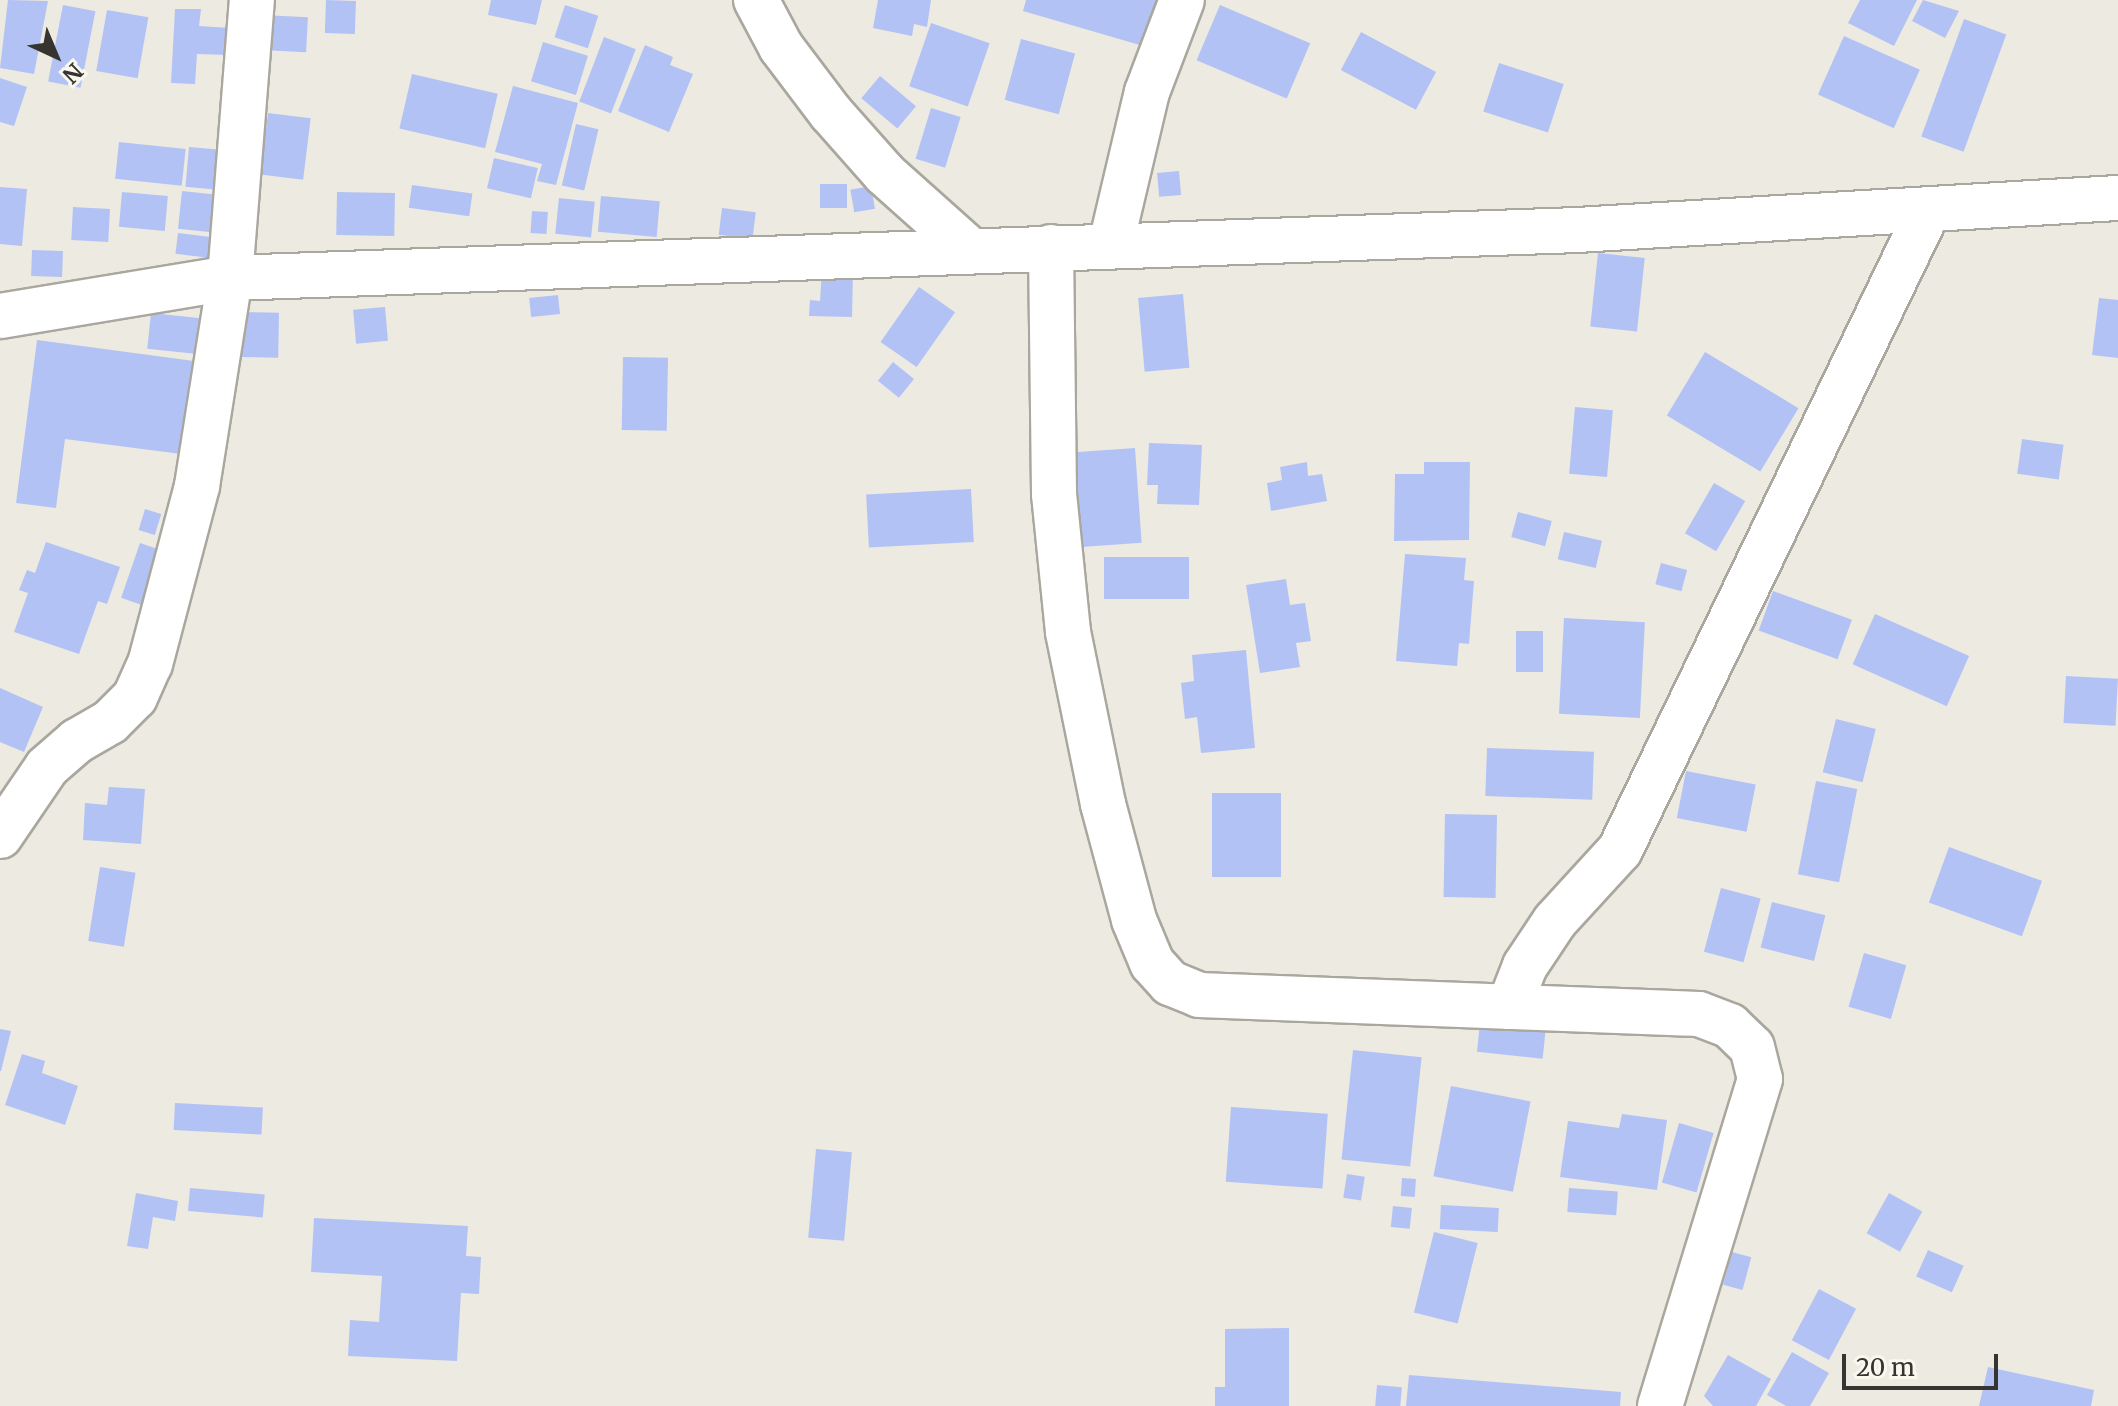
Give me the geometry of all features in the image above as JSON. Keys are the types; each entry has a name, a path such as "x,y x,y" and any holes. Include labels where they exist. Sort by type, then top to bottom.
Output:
{"street":[{"path":"0,836 47,767 77,741 110,722 135,697 150,664 197,486 230,278 252,0"},
{"path":"756,0 781,47 831,113 885,174 970,250"},
{"path":"1111,244 1147,92 1182,0"},
{"path":"0,316 230,278 1927,213 2118,198"},
{"path":"1509,1007 1525,966 1555,921 1620,850 1927,213"},
{"path":"1051,247 1054,494 1068,632 1103,804 1134,920 1152,963 1170,983 1199,995 1699,1014 1730,1026 1752,1047 1760,1079 1660,1406"}],"building":[{"path":"8,0 48,1 34,74 0,68"},
{"path":"326,0 356,1 355,34 325,33"},
{"path":"491,0 542,0 536,25 488,15"},
{"path":"878,0 931,0 927,27 914,24 912,36 873,28"},
{"path":"1026,0 1168,0 1157,50 1023,11"},
{"path":"1860,0 1917,0 1894,46 1848,23"},
{"path":"1923,0 1959,11 1945,38 1912,21"},
{"path":"63,5 95,11 81,88 48,82"},
{"path":"565,5 598,16 588,48 554,37"},
{"path":"1220,5 1310,43 1287,99 1197,60"},
{"path":"175,9 201,9 199,26 230,28 228,55 197,54 195,84 171,83"},
{"path":"107,10 148,17 138,78 96,71"},
{"path":"263,15 308,17 306,52 261,50"},
{"path":"1964,19 2006,34 1964,152 1921,136"},
{"path":"931,23 990,43 968,107 909,86"},
{"path":"1361,32 1436,72 1416,110 1341,70"},
{"path":"1844,36 1920,70 1894,128 1818,94"},
{"path":"604,37 636,49 611,114 579,101"},
{"path":"1021,39 1075,53 1059,114 1005,100"},
{"path":"543,42 588,56 576,95 531,81"},
{"path":"645,45 673,57 670,65 693,74 669,132 618,111"},
{"path":"1499,63 1564,84 1548,133 1483,112"},
{"path":"412,74 498,94 485,148 399,129"},
{"path":"880,76 916,106 897,128 861,98"},
{"path":"0,78 27,87 14,126 0,122"},
{"path":"513,86 578,103 556,185 537,181 542,164 495,152"},
{"path":"931,108 961,117 945,168 916,159"},
{"path":"268,113 311,118 303,180 260,175"},
{"path":"576,124 598,129 584,191 562,185"},
{"path":"119,142 186,149 182,186 115,179"},
{"path":"189,147 221,150 217,190 186,187"},
{"path":"494,158 538,168 531,198 487,188"},
{"path":"1179,171 1181,195 1159,197 1157,173"},
{"path":"820,184 847,184 847,208 820,208"},
{"path":"412,185 472,193 469,216 409,208"},
{"path":"871,186 875,209 854,212 850,190"},
{"path":"0,187 27,189 22,246 0,244"},
{"path":"182,191 218,195 214,233 178,229"},
{"path":"122,192 168,196 165,231 119,227"},
{"path":"337,192 395,193 394,236 336,235"},
{"path":"601,196 660,201 657,237 598,232"},
{"path":"559,198 595,202 591,238 555,234"},
{"path":"73,207 110,209 108,242 71,240"},
{"path":"722,208 756,212 752,239 719,235"},
{"path":"532,211 548,212 546,234 530,233"},
{"path":"178,233 211,237 208,258 175,254"},
{"path":"32,250 63,251 62,277 31,276"},
{"path":"1598,253 1645,258 1637,332 1590,327"},
{"path":"822,270 853,272 852,317 809,316 810,300 820,301"},
{"path":"919,287 955,312 917,367 881,342"},
{"path":"1183,294 1189,368 1145,372 1138,298"},
{"path":"558,295 560,314 531,317 529,298"},
{"path":"2099,298 2118,300 2118,358 2092,355"},
{"path":"385,307 388,341 356,344 353,310"},
{"path":"240,312 279,313 278,358 239,357"},
{"path":"151,313 206,319 202,355 147,349"},
{"path":"37,340 194,361 181,454 65,439 56,508 16,503"},
{"path":"1705,352 1798,408 1760,472 1667,415"},
{"path":"623,357 668,358 667,431 622,430"},
{"path":"893,362 914,379 899,398 878,381"},
{"path":"1575,407 1613,410 1607,477 1569,474"},
{"path":"2022,439 2064,445 2059,480 2017,474"},
{"path":"1149,443 1202,445 1199,505 1157,504 1158,485 1147,485"},
{"path":"1135,448 1142,543 1078,547 1071,452"},
{"path":"1307,462 1308,476 1322,474 1327,501 1271,511 1267,483 1282,480 1280,467"},
{"path":"1424,462 1470,462 1469,540 1394,541 1395,474 1424,474"},
{"path":"1714,483 1745,501 1716,551 1685,533"},
{"path":"971,489 974,542 869,547 866,494"},
{"path":"145,509 161,514 155,535 139,530"},
{"path":"1518,512 1552,521 1545,546 1511,537"},
{"path":"1564,532 1602,541 1596,568 1558,559"},
{"path":"46,542 120,567 107,604 98,601 79,654 14,632 28,593 19,590 27,570 35,573"},
{"path":"140,543 163,551 144,606 121,598"},
{"path":"1405,554 1466,558 1464,580 1474,581 1469,644 1459,643 1457,666 1396,661"},
{"path":"1104,557 1189,557 1189,599 1104,599"},
{"path":"1661,563 1687,570 1681,591 1655,584"},
{"path":"1286,579 1290,605 1305,603 1311,641 1296,643 1300,667 1260,673 1246,585"},
{"path":"1773,591 1852,620 1838,659 1759,630"},
{"path":"1875,614 1969,656 1947,706 1853,664"},
{"path":"1564,618 1645,622 1640,718 1559,714"},
{"path":"1516,631 1543,631 1543,672 1516,672"},
{"path":"1246,650 1255,748 1201,753 1197,717 1185,719 1181,683 1194,681 1192,655"},
{"path":"2066,676 2118,679 2115,726 2064,723"},
{"path":"0,688 43,707 24,752 0,742"},
{"path":"1836,719 1876,729 1862,782 1823,772"},
{"path":"1487,748 1594,752 1592,800 1485,796"},
{"path":"1686,771 1756,785 1747,832 1677,818"},
{"path":"1816,781 1857,789 1839,882 1798,874"},
{"path":"109,787 145,789 141,844 83,840 85,803 107,805"},
{"path":"1212,793 1281,793 1281,877 1212,877"},
{"path":"1445,814 1497,815 1496,898 1444,897"},
{"path":"1949,847 2042,881 2022,936 1929,902"},
{"path":"100,867 136,873 124,947 88,941"},
{"path":"1721,888 1761,899 1744,962 1704,952"},
{"path":"1772,902 1825,915 1814,961 1761,948"},
{"path":"1864,953 1906,965 1891,1019 1849,1007"},
{"path":"1480,1023 1546,1030 1543,1059 1477,1052"},
{"path":"0,1029 11,1031 1,1071 0,1071"},
{"path":"1353,1050 1422,1057 1410,1167 1342,1159"},
{"path":"22,1054 45,1061 42,1073 78,1086 65,1125 5,1105"},
{"path":"1451,1086 1531,1101 1513,1192 1433,1176"},
{"path":"175,1103 263,1108 261,1135 174,1130"},
{"path":"1231,1107 1328,1114 1323,1189 1226,1182"},
{"path":"1622,1114 1667,1120 1657,1190 1560,1177 1568,1121 1619,1128"},
{"path":"1679,1123 1714,1133 1697,1193 1662,1183"},
{"path":"816,1149 852,1152 844,1241 808,1238"},
{"path":"1347,1174 1365,1177 1361,1201 1343,1198"},
{"path":"1402,1178 1416,1179 1415,1197 1401,1196"},
{"path":"190,1188 265,1195 263,1217 188,1211"},
{"path":"1569,1188 1618,1191 1616,1215 1567,1212"},
{"path":"136,1193 178,1201 175,1221 153,1217 148,1249 127,1246"},
{"path":"1889,1193 1922,1211 1900,1252 1867,1233"},
{"path":"1441,1205 1499,1208 1498,1232 1440,1229"},
{"path":"1393,1206 1412,1208 1410,1229 1391,1227"},
{"path":"314,1218 468,1226 466,1256 481,1257 479,1294 461,1293 457,1361 348,1356 350,1320 379,1322 382,1276 311,1272"},
{"path":"1434,1232 1478,1243 1458,1323 1414,1313"},
{"path":"1928,1250 1964,1266 1952,1292 1916,1276"},
{"path":"1732,1252 1751,1257 1743,1290 1723,1285"},
{"path":"1819,1289 1856,1309 1829,1360 1792,1340"},
{"path":"1289,1328 1289,1406 1215,1406 1215,1387 1225,1387 1225,1329"},
{"path":"1792,1352 1829,1373 1810,1406 1786,1406 1767,1395"},
{"path":"1728,1355 1771,1379 1756,1406 1713,1406 1704,1396"},
{"path":"1988,1367 2094,1390 2091,1406 1979,1406"},
{"path":"1409,1375 1621,1392 1620,1406 1406,1406"},
{"path":"1377,1385 1402,1387 1400,1406 1375,1406"}]}
